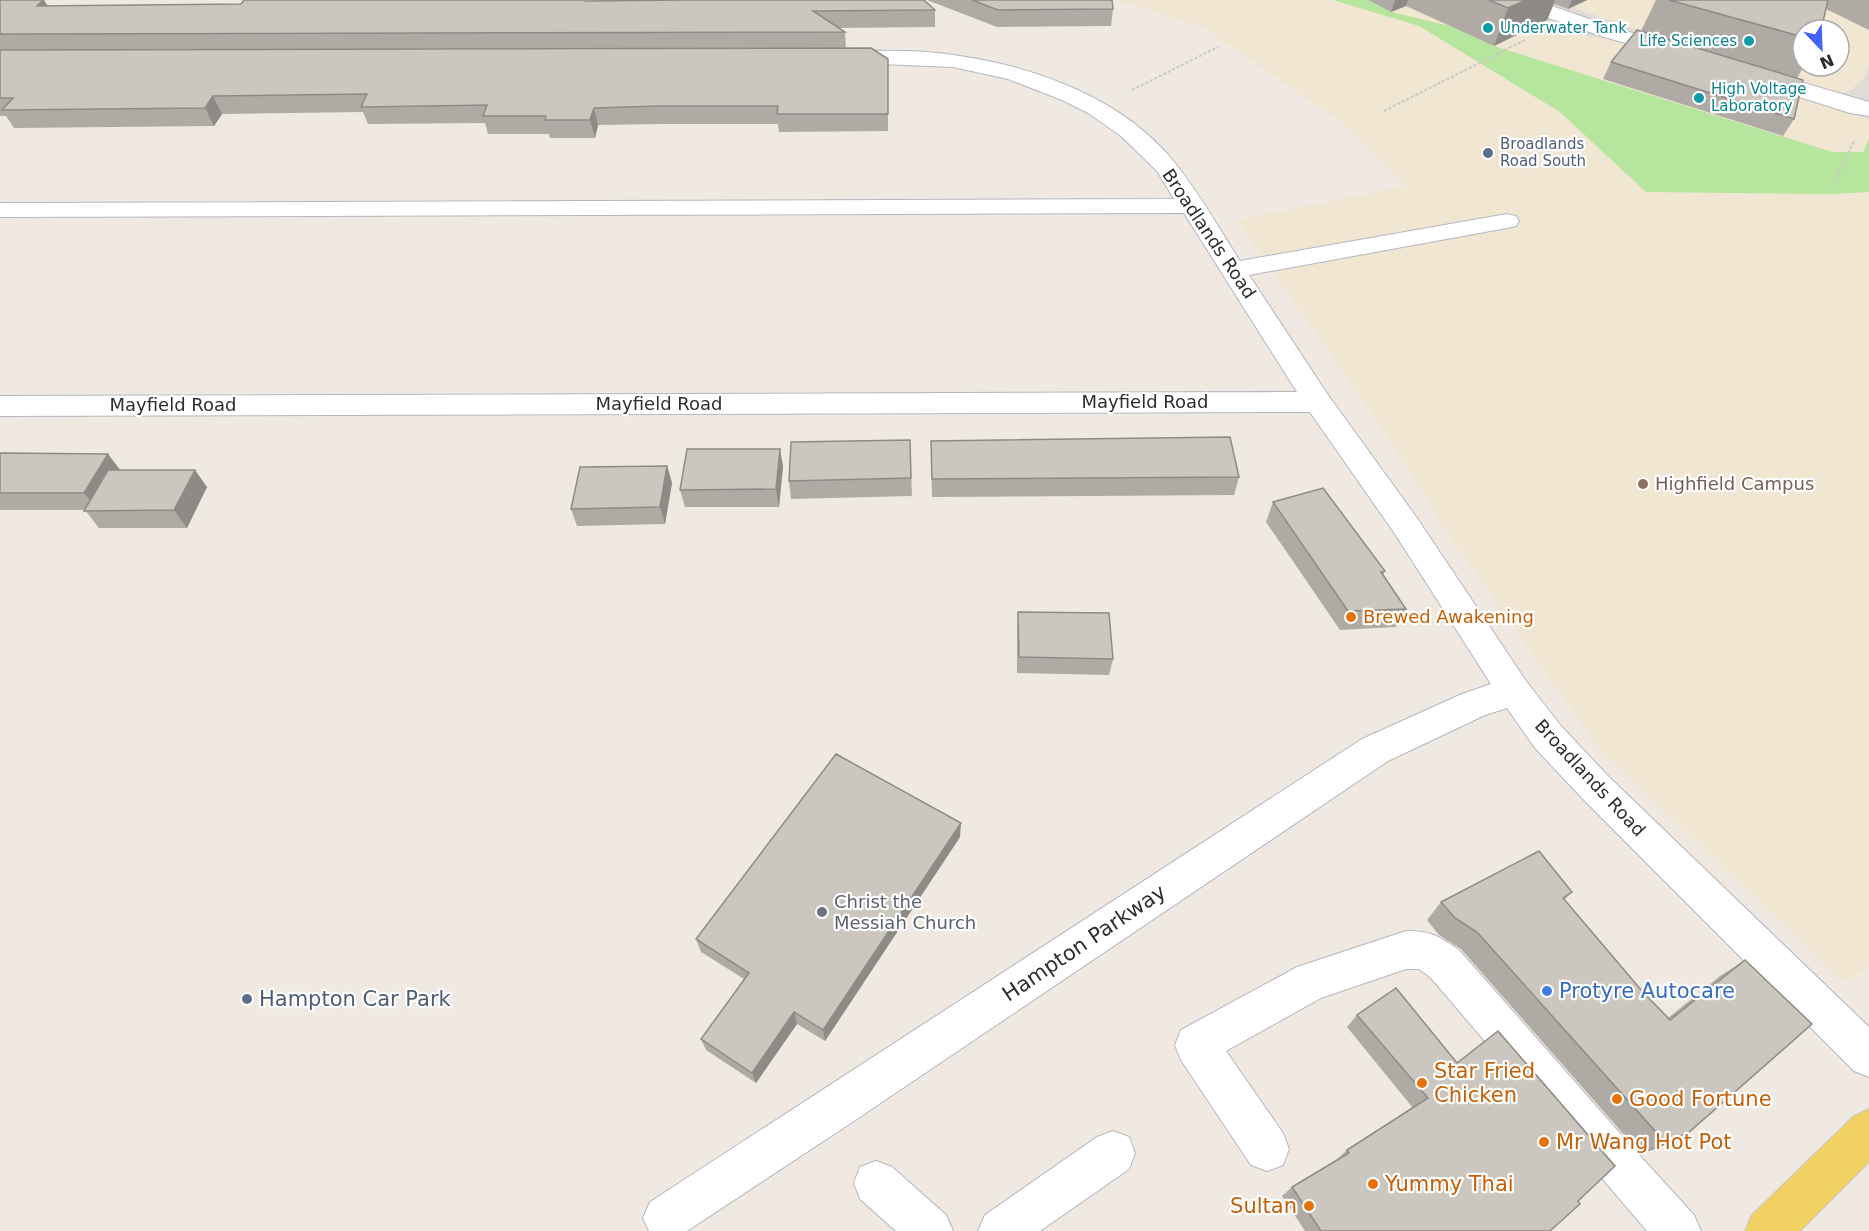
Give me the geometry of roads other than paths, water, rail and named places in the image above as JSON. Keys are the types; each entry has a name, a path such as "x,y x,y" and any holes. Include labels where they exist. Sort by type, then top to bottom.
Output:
{"main road":[{"path":"1768,1231 1869,1131"}],"street":[{"path":"1515,0 1611,33 1695,57"},
{"name":"Broadlands Road","path":"812,57 883,57 953,62 1014,74 1070,95 1096,108 1129,131 1166,166 1318,402 1406,526 1514,692 1548,737 1595,787 1869,1056"},
{"path":"1737,70 1858,108 1869,109"},
{"path":"0,210 1193,206"},
{"path":"1235,270 1507,221"},
{"name":"Mayfield Road","path":"0,406 1318,402"},
{"name":"Hampton Parkway","path":"666,1218 843,1104 1376,750 1474,704 1514,692"},
{"path":"1267,1149 1196,1044 1311,981 1406,950 1426,950 1445,964 1615,1162 1678,1231"},
{"path":"1001,1231 1113,1153"},
{"path":"876,1182 930,1231"}],"place":[{"name":"Underwater Tank","path":"1488,28"},
{"name":"Life Sciences","path":"1749,41"},
{"name":"High Voltage Laboratory","path":"1699,98"},
{"name":"Broadlands Road South","path":"1488,153"},
{"name":"Highfield Campus","path":"1643,484"},
{"name":"Brewed Awakening","path":"1351,617"},
{"name":"Christ the Messiah Church","path":"822,912"},
{"name":"Protyre Autocare","path":"1547,991"},
{"name":"Hampton Car Park","path":"247,999"},
{"name":"Star Fried Chicken","path":"1422,1083"},
{"name":"Good Fortune","path":"1617,1099"},
{"name":"Mr Wang Hot Pot","path":"1544,1142"},
{"name":"Yummy Thai","path":"1373,1184"},
{"name":"Sultan","path":"1309,1206"}]}
